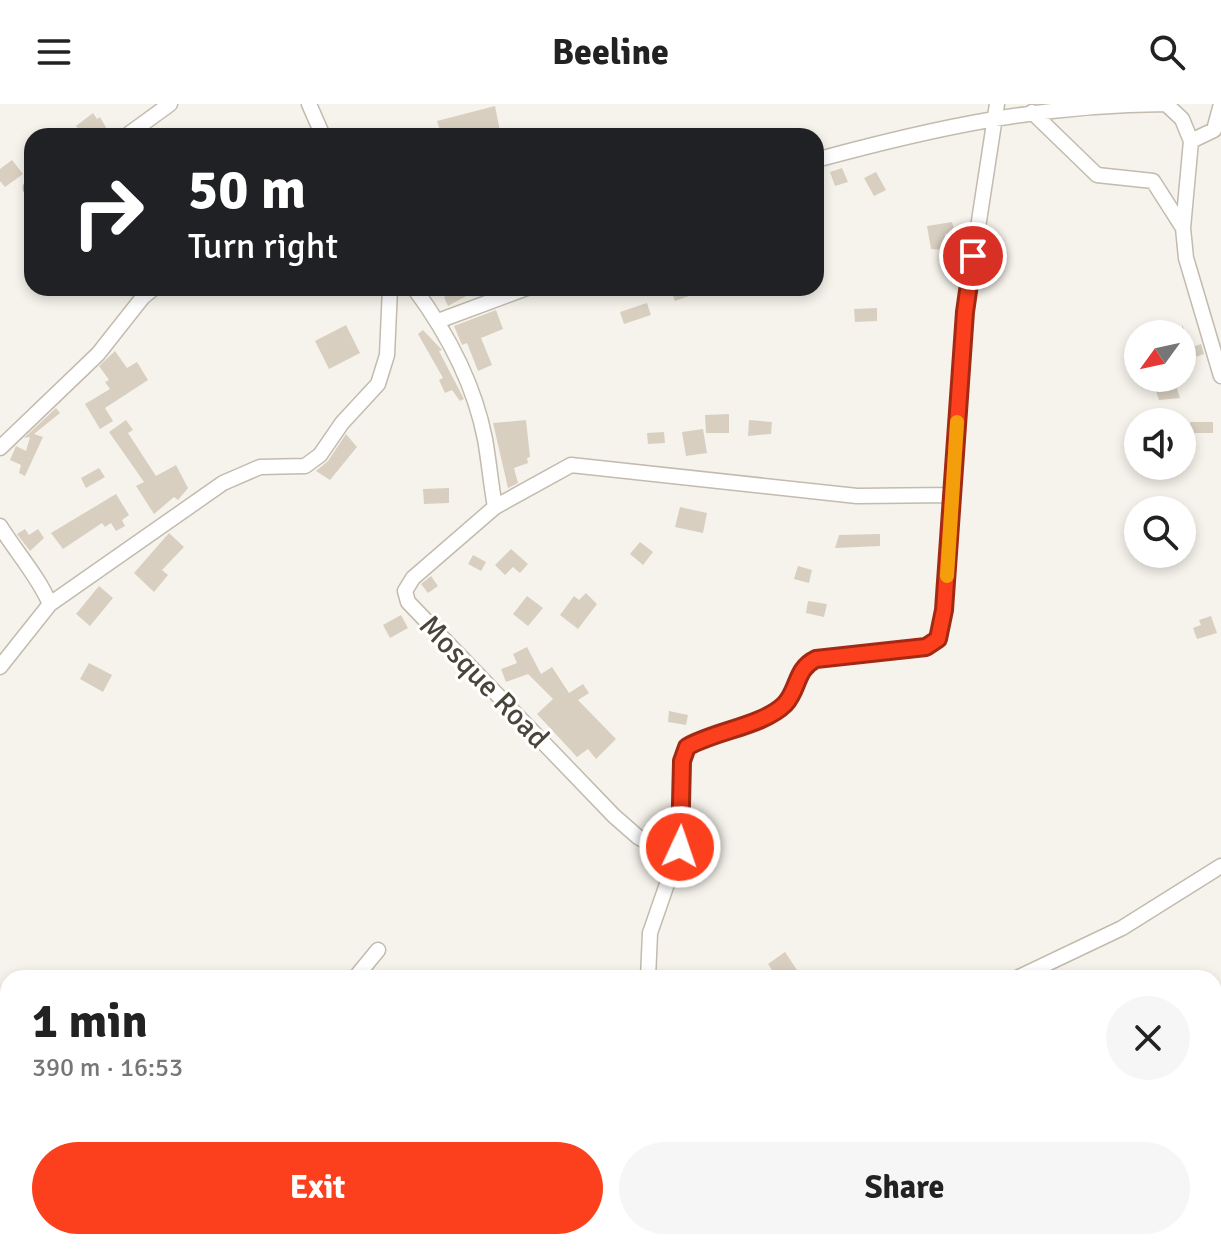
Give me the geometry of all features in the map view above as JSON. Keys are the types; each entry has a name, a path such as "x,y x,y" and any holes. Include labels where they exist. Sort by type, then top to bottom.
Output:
{"street":[{"path":"137,128 170,104"},
{"path":"309,104 320,128"},
{"path":"824,158 996,110 1032,112 1092,105 1166,104 1182,119 1191,141 1183,228 1186,258 1221,376"},
{"path":"1191,141 1214,130 1221,104"},
{"path":"648,970 650,933 683,837 682,761 687,747 777,710 789,697 802,669 816,659 926,647 938,639 944,610 965,312 996,110"},
{"path":"1032,112 1097,175 1153,181 1183,228"},
{"path":"0,448 98,354 144,296"},
{"path":"0,667 50,604 223,483 260,467 305,466 320,455 342,423 378,384 387,355 390,296"},
{"path":"420,296 438,321 469,380 485,438 495,507 571,465 857,496 952,495"},
{"path":"438,321 505,296"},
{"name":"Mosque Road","path":"495,507 413,578 405,591 408,602 614,816 638,837 676,858"},
{"path":"0,526 17,555 40,582 50,604"},
{"path":"1034,970 1122,928 1221,866"},
{"path":"362,970 378,950"}],"building":[{"path":"495,106 499,128 439,128 437,121"},
{"path":"93,113 97,119 100,117 106,128 78,128 76,126"},
{"path":"12,160 23,174 5,187 0,181 0,169"},
{"path":"842,168 848,182 835,186 830,172"},
{"path":"876,172 886,190 874,196 864,178"},
{"path":"952,222 955,232 945,234 945,250 931,249 927,226"},
{"path":"446,296 466,296 448,306"},
{"path":"647,303 651,315 624,324 620,312"},
{"path":"877,308 877,321 855,322 854,309"},
{"path":"496,310 503,329 481,338 492,365 478,371 467,343 462,345 454,326"},
{"path":"346,325 360,353 329,369 315,341"},
{"path":"423,330 442,350 439,351 464,399 460,401 452,390 445,393 439,380 443,378 418,334"},
{"path":"1201,344 1204,354 1196,357 1196,346"},
{"path":"115,351 127,368 137,362 148,380 105,408 113,421 100,429 85,404 110,389 105,382 109,380 99,366"},
{"path":"1156,392 1178,392 1180,398 1159,400"},
{"path":"56,408 60,413 34,434 43,437 25,476 19,473 21,465 10,460 16,446 26,451 30,437 24,438"},
{"path":"729,414 729,433 706,433 705,415"},
{"path":"126,420 133,430 128,433 156,476 176,465 188,488 178,500 174,497 154,514 136,486 144,482 109,432"},
{"path":"526,420 530,457 527,458 528,463 514,468 518,483 508,488 493,423"},
{"path":"749,420 772,422 771,434 748,436"},
{"path":"1196,422 1213,422 1213,433 1196,433"},
{"path":"703,429 707,453 686,456 682,432"},
{"path":"664,432 665,443 648,444 647,433"},
{"path":"346,434 357,447 330,480 316,471 328,461"},
{"path":"99,468 105,477 86,488 81,478"},
{"path":"449,488 449,503 424,504 423,489"},
{"path":"116,494 129,515 122,520 125,526 116,531 111,523 105,527 102,523 63,549 51,533"},
{"path":"680,507 707,513 703,533 675,527"},
{"path":"25,529 29,535 38,529 44,538 30,551 17,534"},
{"path":"169,533 184,547 162,570 168,575 154,592 134,573"},
{"path":"880,534 880,546 835,548 839,535"},
{"path":"640,542 653,552 643,565 630,554"},
{"path":"511,549 528,564 520,573 513,567 505,575 495,565"},
{"path":"473,555 486,562 481,571 468,564"},
{"path":"798,566 812,570 809,583 794,579"},
{"path":"431,576 438,586 428,593 421,584"},
{"path":"99,586 113,598 90,626 76,614"},
{"path":"586,593 597,604 578,629 560,615 574,596 579,600"},
{"path":"527,596 543,608 528,626 513,614"},
{"path":"808,601 827,604 824,617 806,613"},
{"path":"401,615 408,628 390,638 383,625"},
{"path":"1211,616 1217,633 1197,639 1193,628 1201,625 1199,620"},
{"path":"527,647 541,674 552,667 569,693 583,684 589,693 578,700 616,739 596,759 588,749 577,757 537,714 553,699 528,674 506,682 501,669 517,663 513,654"},
{"path":"89,663 112,675 103,692 80,679"},
{"path":"669,711 688,715 686,725 668,722"},
{"path":"785,952 797,970 772,970 768,964"}],"slow traffic":[{"path":"947,576 957,422"}],"route":[{"path":"680,847 683,837 682,761 687,747 777,710 789,697 802,669 816,659 926,647 938,639 944,610 965,312 973,256"}]}
